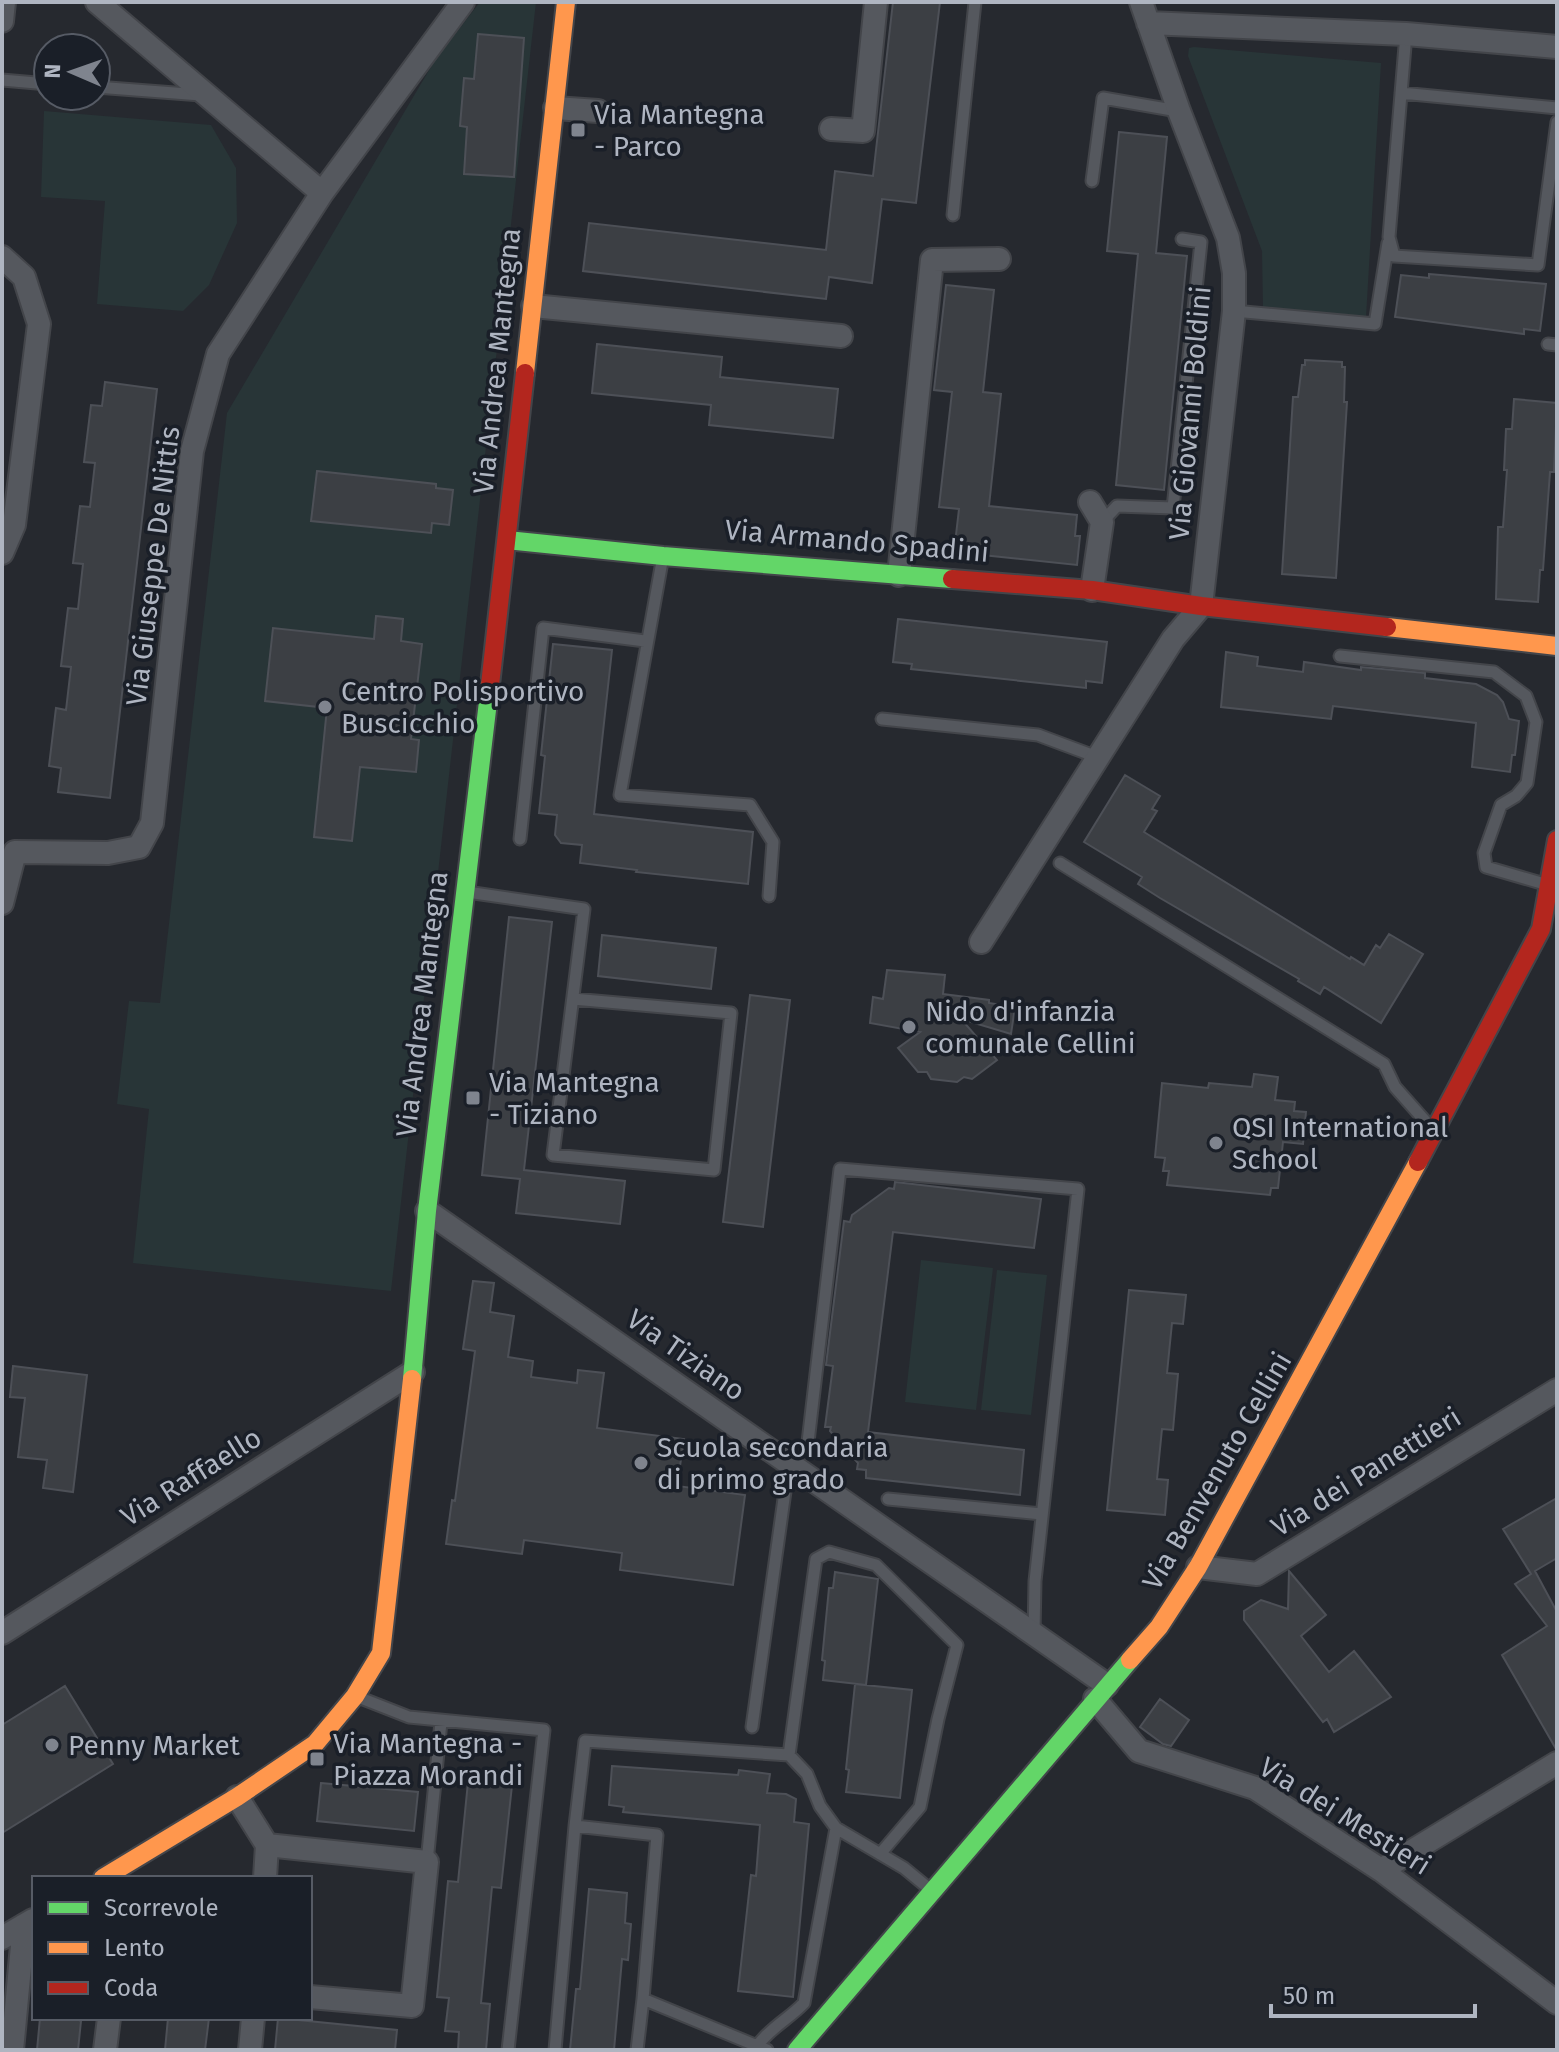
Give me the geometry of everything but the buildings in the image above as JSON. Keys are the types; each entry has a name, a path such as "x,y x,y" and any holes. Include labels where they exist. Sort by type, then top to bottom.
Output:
{"street":[{"path":"2,21 4,2"},
{"path":"97,2 322,193"},
{"name":"Via Giuseppe De Nittis","path":"8,845 108,853 139,847 152,823 192,451 218,354 322,193 463,2"},
{"name":"Via Andrea Mantegna","path":"123,1872 315,1744 355,1696 381,1653 413,1372 427,1211 507,540 566,2"},
{"path":"831,129 863,131 876,2"},
{"path":"1145,12 1557,47"},
{"name":"Via Giovanni Boldini","path":"1145,12 1228,238 1234,273 1234,311 1201,606"},
{"path":"555,108 598,111"},
{"path":"2,257 24,277 39,324 14,525 2,553"},
{"path":"899,575 932,260 999,259"},
{"path":"533,306 841,336"},
{"path":"1090,502 1102,522 1092,590"},
{"name":"Via Armando Spadini","path":"507,540 663,556 1092,590 1201,606 1557,646"},
{"path":"981,942 1173,639 1201,606"},
{"name":"Via Benvenuto Cellini","path":"797,2050 1159,1627 1198,1567 1434,1131 1549,933 1549,885 1557,840"},
{"path":"2,903 8,845"},
{"name":"Via Tiziano","path":"427,1211 1034,1634 1101,1692"},
{"name":"Via Raffaello","path":"2,1633 413,1372"},
{"name":"Via dei Panettieri","path":"1198,1567 1257,1574 1557,1390"},
{"name":"Via dei Mestieri","path":"1101,1692 1139,1751 1255,1788 1381,1870 1557,2003"},
{"path":"1381,1870 1557,1763"},
{"path":"237,1797 267,1845 265,1876"},
{"path":"267,1845 427,1862 412,2006 312,1997"},
{"path":"2,1938 29,1922"},
{"path":"12,2050 29,1922"},
{"path":"105,2050 109,2020"},
{"path":"250,2050 253,2020"}],"lane":[{"path":"953,215 975,2"},
{"path":"1234,311 1375,324 1389,237 1406,34"},
{"path":"2,80 32,83"},
{"path":"112,88 209,96"},
{"path":"1401,93 1557,108"},
{"path":"1092,181 1103,98 1179,111"},
{"path":"1389,237 1394,256 1538,265 1557,122"},
{"path":"1102,522 1117,506 1173,508 1201,242 1182,239"},
{"path":"663,556 645,641 620,795 750,805 773,842 769,896"},
{"path":"520,839 543,628 645,641"},
{"path":"1340,656 1494,672 1526,696 1536,722 1527,783 1516,796 1501,805 1484,853 1486,867 1549,885"},
{"path":"882,719 1038,735 1097,757"},
{"path":"1060,863 1384,1064 1395,1087 1434,1131"},
{"path":"466,892 584,909 553,1155 714,1170 731,1013 573,999"},
{"path":"808,1442 840,1169 1078,1189 1035,1581 1034,1634"},
{"path":"752,1727 789,1463"},
{"path":"888,1499 1042,1514"},
{"path":"789,1755 816,1559 829,1552 876,1565 957,1645 920,1807 880,1854"},
{"path":"355,1696 409,1717 544,1730 508,2050"},
{"path":"427,1862 441,1722"},
{"path":"555,2050 585,1741 789,1755 807,1774 820,1806 836,1828 904,1868 932,1891"},
{"path":"575,1826 657,1835 637,2050"},
{"path":"643,1999 763,2048 765,2036 804,2003 836,1828"}],"shaded area":[{"name":"Centro Polisportivo Buscicchio","path":"480,2 536,2 391,1291 133,1263 149,1109 117,1104 129,1001 160,1003 227,413 435,60"},
{"path":"1189,48 1381,63 1366,317 1263,308 1262,251 1188,56"},
{"path":"44,112 211,125 236,168 237,223 209,285 183,311 97,304 105,201 41,197"},
{"path":"921,1260 993,1268 976,1410 905,1402"},
{"path":"997,1270 1047,1275 1031,1415 981,1410"}],"traffic: fast":[{"path":"507,540 952,579"},
{"path":"412,1379 427,1211 490,685"},
{"path":"797,2050 1130,1660"}],"traffic: slow":[{"path":"525,373 566,2"},
{"path":"1387,627 1557,646"},
{"path":"1130,1660 1159,1627 1198,1567 1418,1162"},
{"path":"106,1876 237,1797 315,1744 355,1696 381,1653 412,1379"}],"traffic: jam":[{"path":"490,685 525,373"},
{"path":"952,579 1092,590 1387,627"},
{"path":"1418,1162 1541,929 1557,840"}],"place":[{"name":"Via Mantegna - Parco","path":"578,130"},
{"name":"Centro Polisportivo Buscicchio","path":"325,707"},
{"name":"Nido d'infanzia comunale Cellini","path":"909,1027"},
{"name":"Via Mantegna - Tiziano","path":"473,1098"},
{"name":"QSI International School","path":"1216,1143"},
{"name":"Scuola secondaria di primo grado","path":"641,1463"},
{"name":"Penny Market","path":"52,1745"},
{"name":"Via Mantegna - Piazza Morandi","path":"317,1759"}]}
